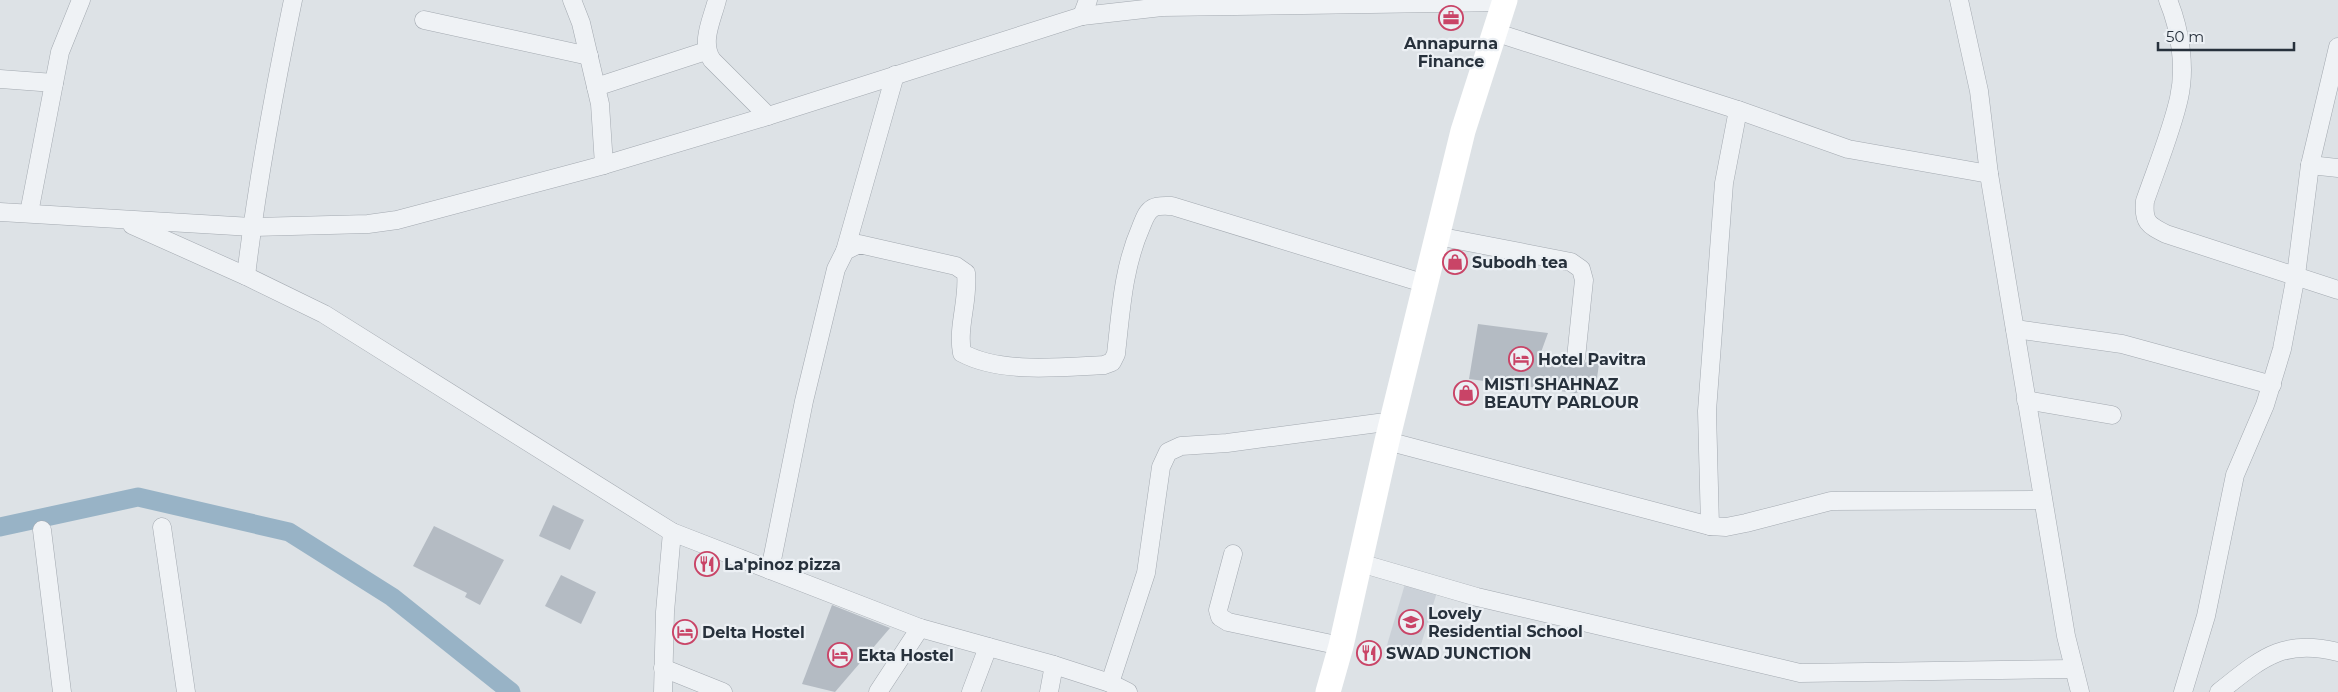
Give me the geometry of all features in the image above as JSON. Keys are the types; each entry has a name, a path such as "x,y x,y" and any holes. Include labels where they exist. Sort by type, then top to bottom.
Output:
{"street":[{"path":"28,213 60,52 81,0"},
{"path":"246,276 252,227 277,75 293,0"},
{"path":"572,0 581,23 600,104 604,166"},
{"path":"717,0 706,40 706,51 712,60 768,116"},
{"path":"1959,0 1979,91 1988,174 2066,636 2080,692"},
{"path":"2168,0 2174,15 2178,38 2181,69 2179,98 2145,200 2144,214 2150,226 2166,234 2338,290"},
{"path":"0,212 122,221 252,227 368,224 397,220 604,166 768,116 895,75 1085,8 1505,1 1463,131 1390,431 1341,646 1328,692"},
{"path":"424,20 589,56"},
{"path":"1494,32 1738,110 1848,149 1988,174"},
{"path":"2183,692 2206,616 2235,475 2272,385 2282,350 2296,275 2310,165 2338,47"},
{"path":"596,87 706,51"},
{"path":"770,570 804,401 836,269 844,250 895,75"},
{"path":"0,79 54,83"},
{"path":"1710,526 1708,401 1724,183 1738,110"},
{"path":"2310,165 2338,168"},
{"path":"844,250 860,244 956,266 966,273 967,287 960,340 962,353 972,358 1001,364 1040,368 1104,365 1112,362 1116,354 1124,279 1131,250 1146,214 1153,208 1162,206 1172,206 1426,284"},
{"path":"122,221 246,276 324,314 672,532 920,628 1110,683 1128,692"},
{"path":"1437,236 1571,262 1581,269 1584,280 1576,358"},
{"path":"2015,329 2122,344 2272,385"},
{"path":"2026,400 2112,415"},
{"path":"1110,683 1146,573 1161,467 1168,452 1181,446 1390,431 1710,526 1726,528 1830,501 2043,500"},
{"path":"162,527 186,692"},
{"path":"42,530 62,692"},
{"path":"663,692 664,612 672,532"},
{"path":"1233,554 1218,610 1220,617 1228,622 1341,646"},
{"path":"1360,563 1477,597 1800,673 2074,669"},
{"path":"878,692 920,628"},
{"path":"971,692 988,647"},
{"path":"2219,692 2262,658 2294,647 2320,647 2338,652"},
{"path":"1048,692 1054,666"},
{"path":"664,668 723,692"}],"shaded area":[{"name":"Lovely Residential School","path":"1405,584 1437,592 1416,661 1385,652"}],"building":[{"name":"Hotel Pavitra","path":"1478,324 1548,333 1540,355 1566,359 1569,366 1574,368 1581,367 1586,362 1599,364 1596,385 1576,393 1469,379"},
{"path":"553,505 584,520 570,550 539,536"},
{"path":"434,526 504,560 480,605 465,597 467,593 413,566"},
{"path":"561,575 596,592 581,624 545,606"},
{"name":"Ekta Hostel","path":"832,605 890,628 835,692 802,684"}],"waterway":[{"path":"0,527 138,497 289,532 392,597 511,692"}],"place":[{"name":"Annapurna Finance","path":"1451,18"},
{"name":"Subodh tea","path":"1455,262"},
{"name":"Hotel Pavitra","path":"1521,359"},
{"name":"MISTI SHAHNAZ BEAUTY PARLOUR","path":"1466,393"},
{"name":"La'pinoz pizza","path":"707,564"},
{"name":"Lovely Residential School","path":"1411,622"},
{"name":"Delta Hostel","path":"685,632"},
{"name":"SWAD JUNCTION","path":"1369,653"},
{"name":"Ekta Hostel","path":"840,655"}]}
